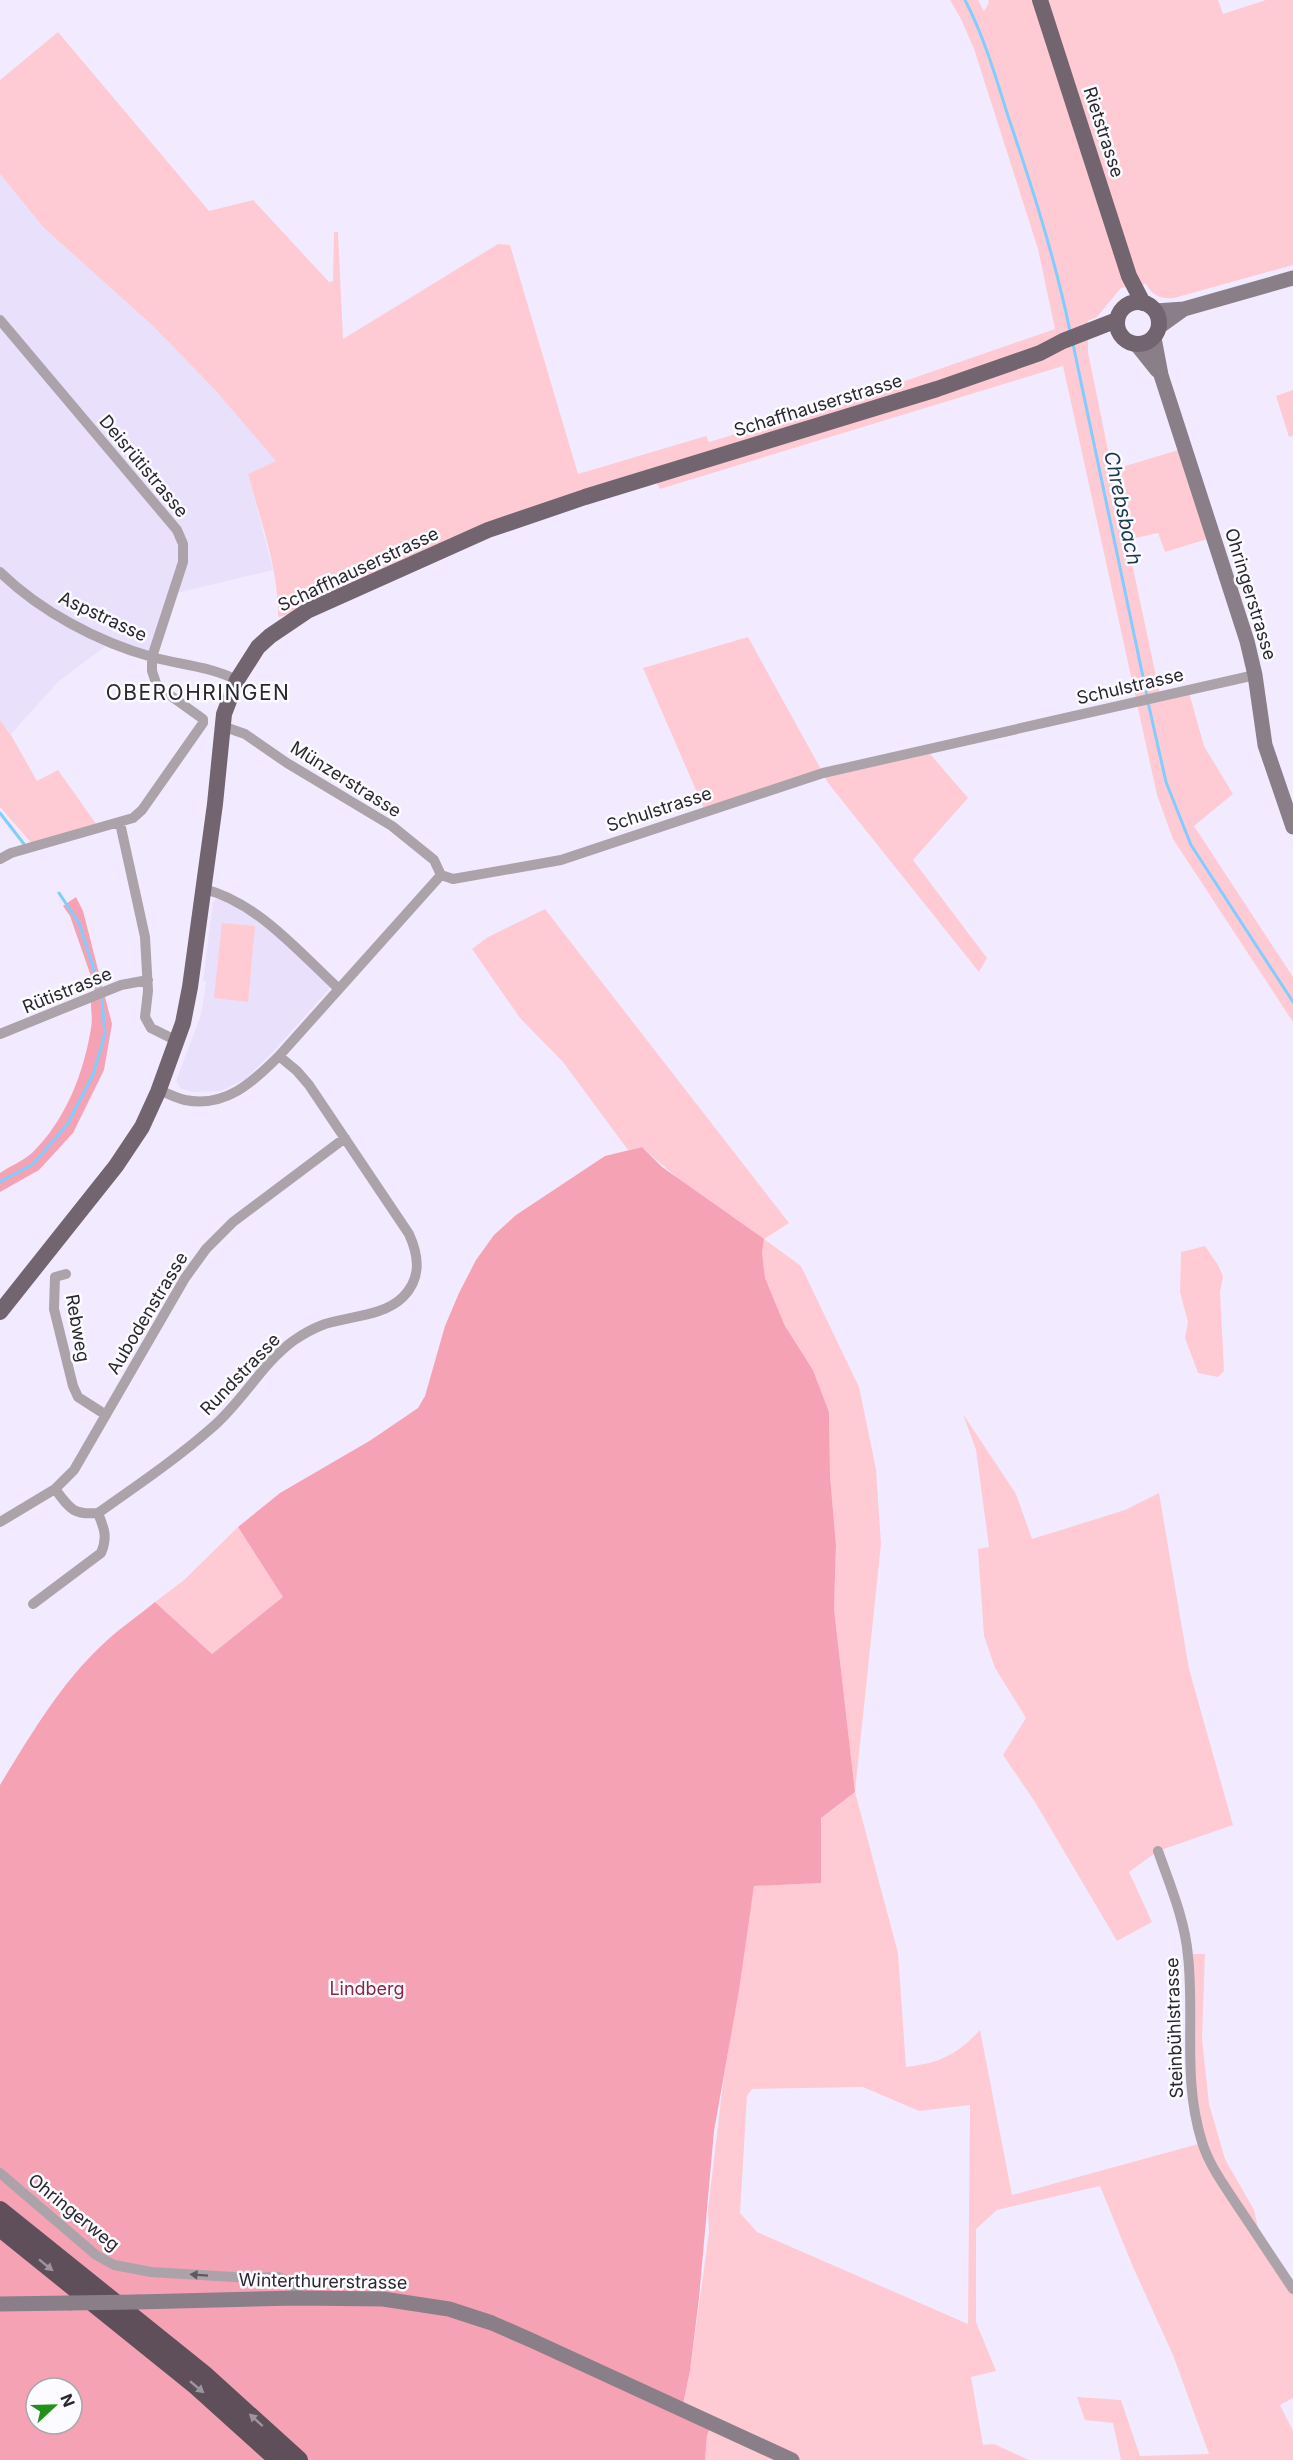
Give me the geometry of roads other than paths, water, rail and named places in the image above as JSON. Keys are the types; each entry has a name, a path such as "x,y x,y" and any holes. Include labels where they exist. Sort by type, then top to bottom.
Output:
{"highway":[{"path":"0,2210 204,2374 299,2460"},
{"path":"0,2228 189,2380 278,2460"}],"main road":[{"name":"Rietstrasse","path":"1040,0 1129,276 1148,317"},
{"path":"1148,317 1146,343 1137,345 1127,342 1118,327 1119,314 1148,317 1293,278"},
{"name":"Ohringerstrasse","path":"1148,317 1161,375 1239,614 1255,675 1265,746 1293,827"},
{"name":"Schaffhauserstrasse","path":"0,1312 116,1167 141,1127 159,1090 177,1041 189,996 204,889 222,726 227,703 237,680 258,647 290,620 488,530 575,500 937,389 1118,327"},
{"name":"Ohringerstrasse","path":"1137,345 1161,375"},
{"name":"Winterthurerstrasse","path":"0,2304 296,2298 383,2299 422,2303 474,2317 543,2345 792,2460"}],"street":[{"name":"Deisrütistrasse","path":"0,320 177,530 183,544 183,562 152,657"},
{"name":"Aspstrasse","path":"0,572 49,610 80,627 152,657 215,670 237,680"},
{"path":"0,859 34,846 120,823 133,818 142,810 203,723 203,719 157,686 152,671 152,657"},
{"name":"Schulstrasse","path":"441,875 453,879 561,860 824,773 1141,699 1255,675"},
{"name":"Münzerstrasse","path":"222,726 245,734 286,763 392,826 434,860 441,875"},
{"path":"120,823 142,914 148,980 145,1017 151,1028 177,1041"},
{"path":"159,1090 185,1100 197,1101 231,1095 252,1083 279,1056 441,875"},
{"path":"204,889 221,893 246,908 272,928 338,988"},
{"name":"Rütistrasse","path":"0,1034 121,985 148,980"},
{"name":"Rundstrasse","path":"98,1513 216,1425 274,1356 294,1340 325,1324 392,1306 411,1286 417,1266 417,1252 409,1234 309,1085 279,1056"},
{"name":"Aubodenstrasse","path":"0,1522 55,1489 74,1470 186,1278 206,1249 234,1222 345,1138"},
{"name":"Rebweg","path":"66,1274 55,1277 54,1309 73,1386 78,1397 106,1415"},
{"path":"33,1604 101,1552 106,1533 98,1513 83,1514 70,1509 55,1489"},
{"name":"Steinbühlstrasse","path":"1158,1851 1179,1908 1188,1954 1190,1994 1188,2057 1195,2113 1202,2144 1218,2175 1293,2289"},
{"name":"Ohringerweg","path":"0,2173 96,2255 114,2265 151,2272 257,2278 278,2277 296,2283 296,2298"}],"waterway":[{"name":"Chrebsbach","path":"965,0 989,57 1034,196 1070,331"},
{"name":"Chrebsbach","path":"1073,344 1147,696"},
{"name":"Chrebsbach","path":"1148,702 1166,782 1191,845 1293,1002"},
{"path":"0,813 24,844"},
{"path":"59,893 79,923 100,989"},
{"path":"0,1182 33,1164 67,1125 93,1075 105,1034 102,1000"}],"district":[{"name":"OBEROHRINGEN","path":"198,692"}],"park label":[{"name":"Lindberg","path":"367,1988"}]}
